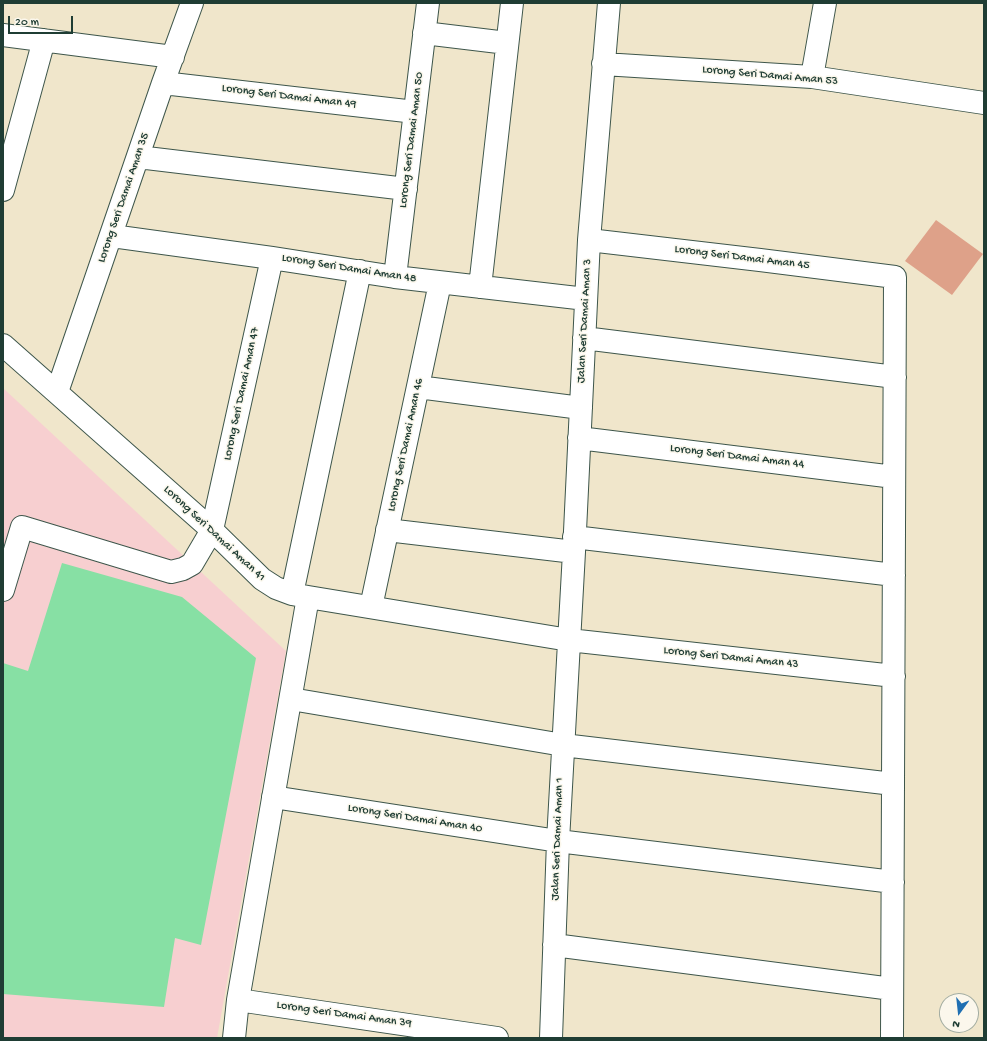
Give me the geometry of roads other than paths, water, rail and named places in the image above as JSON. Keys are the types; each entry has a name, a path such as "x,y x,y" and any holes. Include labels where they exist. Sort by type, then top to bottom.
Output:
{"street":[{"name":"Lorong Seri Damai Aman 35","path":"57,392 192,3"},
{"name":"Lorong Seri Damai Aman 50","path":"395,277 428,3"},
{"path":"480,287 512,3"},
{"name":"Jalan Seri Damai Aman 3","path":"569,640 589,240 609,3"},
{"path":"812,77 825,3"},
{"path":"424,33 507,43"},
{"path":"3,35 173,57"},
{"path":"3,190 44,40"},
{"name":"Lorong Seri Damai Aman 53","path":"603,64 812,77 984,103"},
{"name":"Lorong Seri Damai Aman 49","path":"164,83 415,112"},
{"path":"138,157 406,189"},
{"name":"Lorong Seri Damai Aman 48","path":"112,236 440,283 586,299"},
{"name":"Lorong Seri Damai Aman 45","path":"589,240 760,260 895,278 895,377"},
{"name":"Lorong Seri Damai Aman 47","path":"3,590 22,528 171,572 183,569 192,564 212,530 272,258"},
{"path":"234,1038 238,1000 291,699 300,596 360,271"},
{"name":"Lorong Seri Damai Aman 46","path":"371,607 440,283"},
{"path":"584,338 895,377 892,1038"},
{"name":"Lorong Seri Damai Aman 41","path":"3,345 212,530 262,579 276,588 300,596 569,640"},
{"path":"418,387 581,408"},
{"name":"Lorong Seri Damai Aman 44","path":"579,438 894,476"},
{"path":"388,530 574,545 894,575"},
{"name":"Lorong Seri Damai Aman 43","path":"569,640 894,676"},
{"name":"Jalan Seri Damai Aman 1","path":"551,1038 558,841 569,640"},
{"path":"291,699 563,745 893,784"},
{"name":"Lorong Seri Damai Aman 40","path":"273,797 558,841 893,882"},
{"path":"554,945 892,989"},
{"name":"Lorong Seri Damai Aman 39","path":"238,1000 497,1038"}]}
